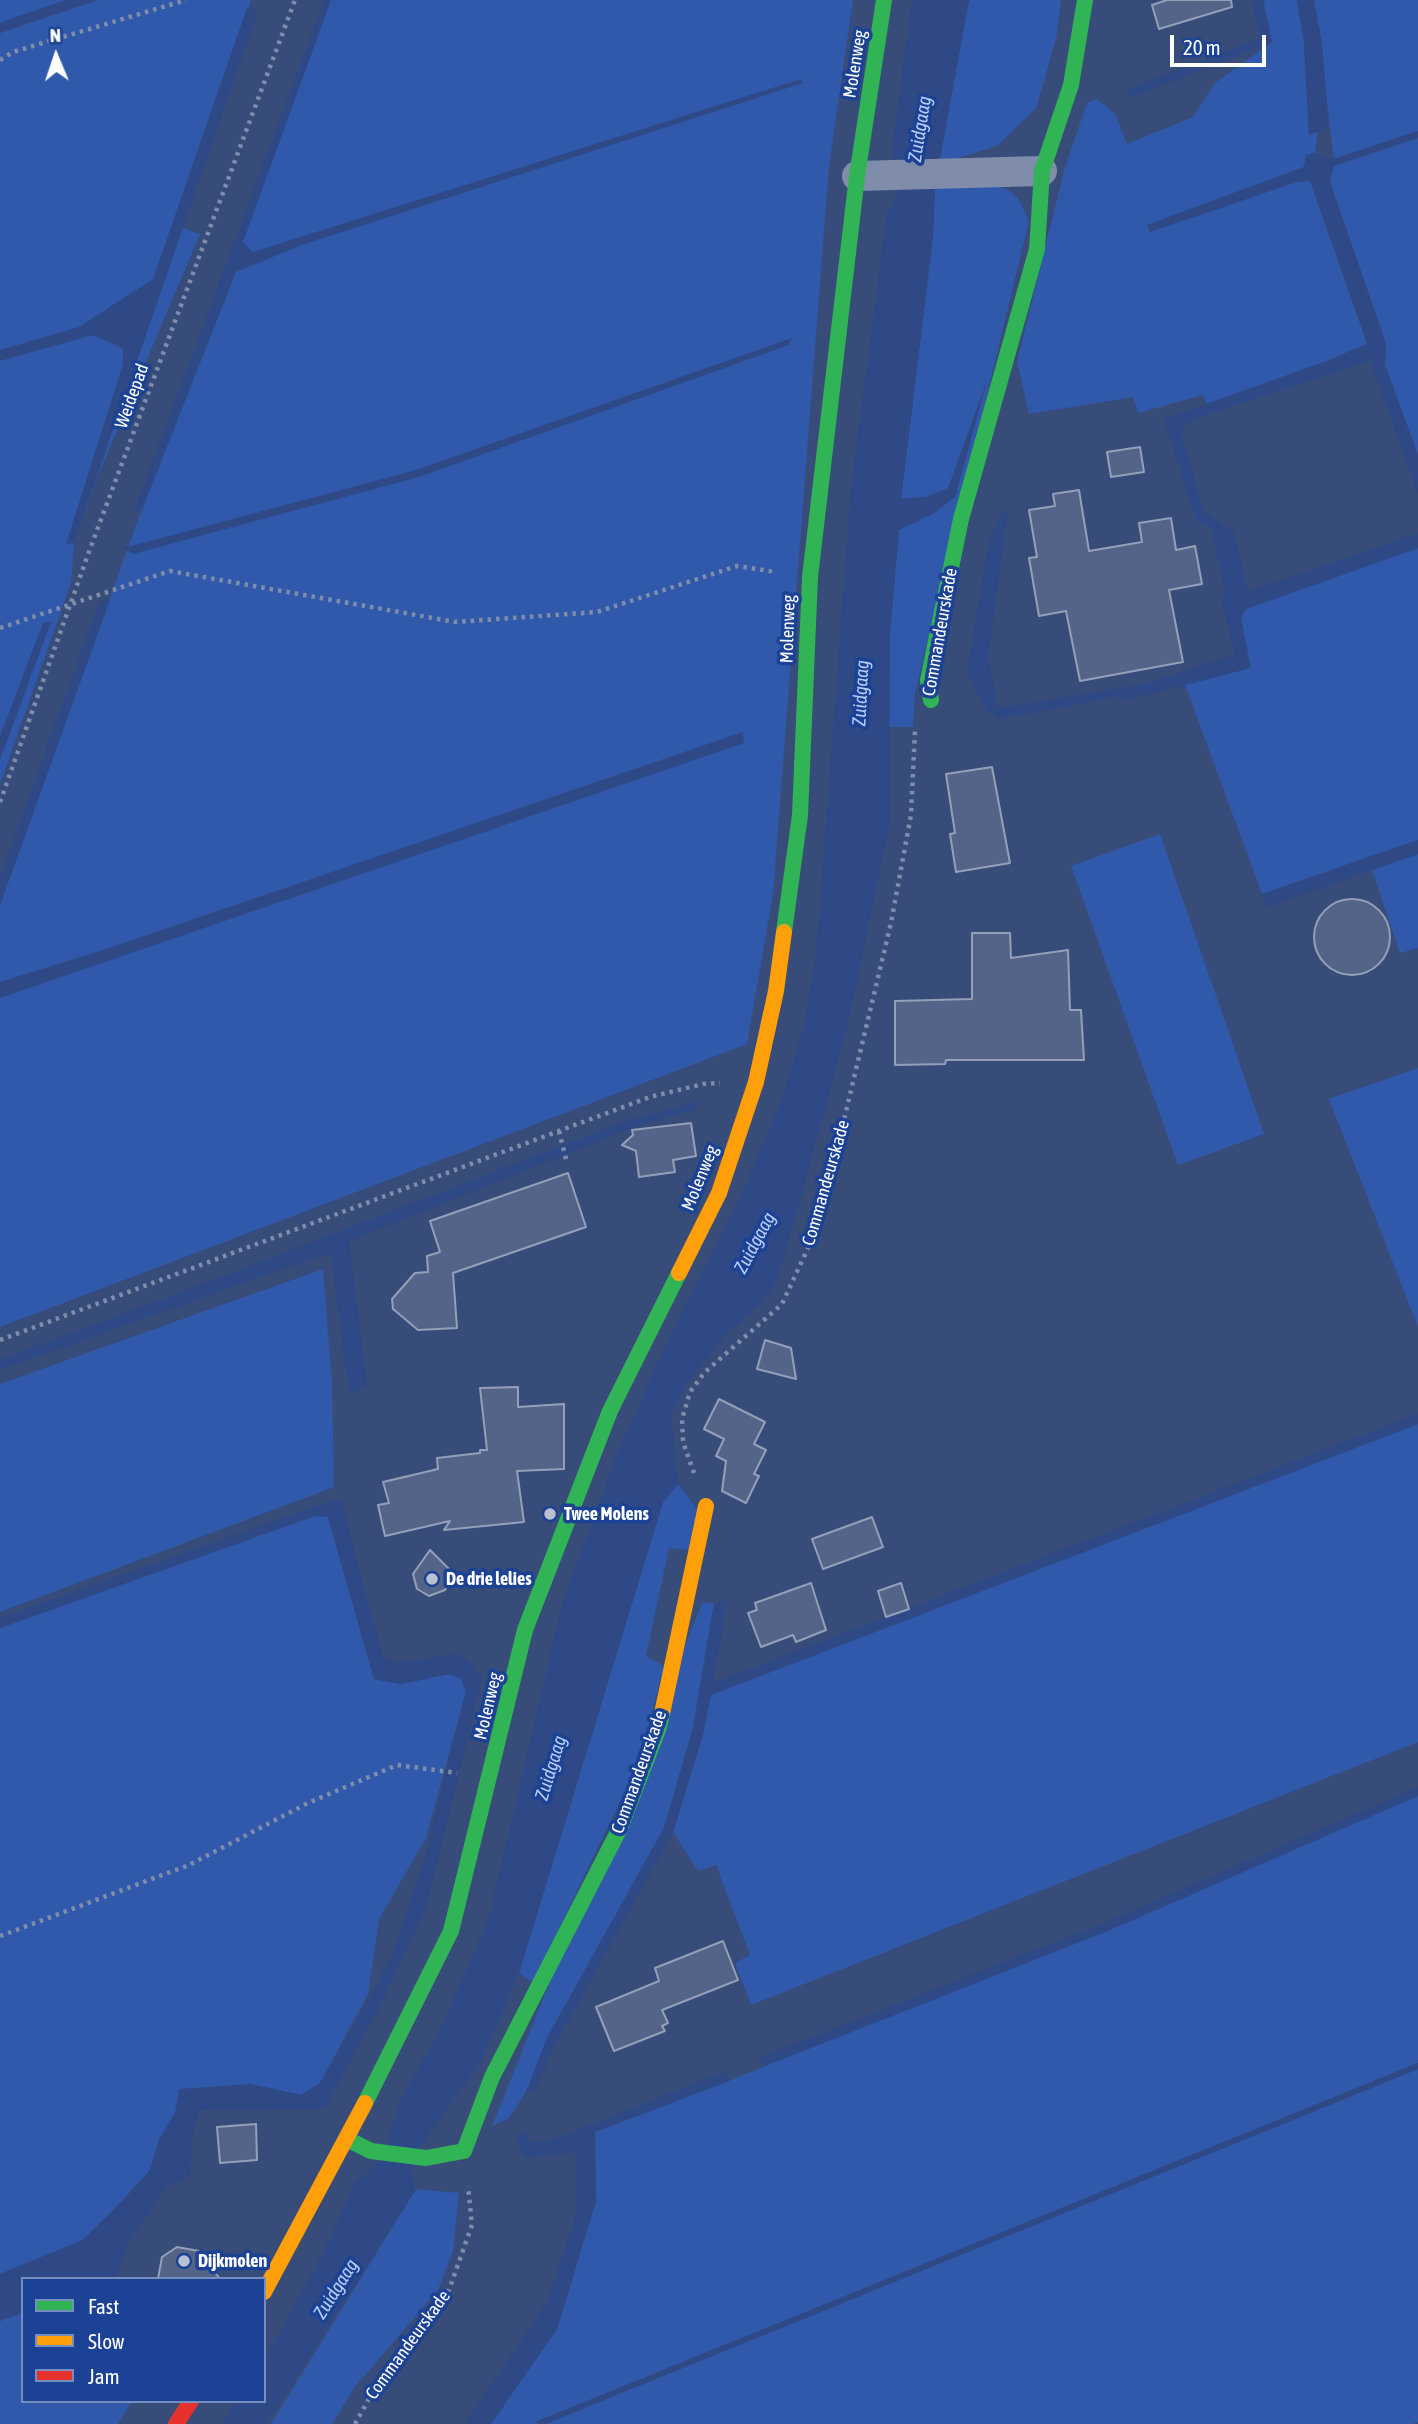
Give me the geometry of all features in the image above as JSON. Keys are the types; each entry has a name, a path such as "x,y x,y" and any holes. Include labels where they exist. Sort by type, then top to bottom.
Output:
{"main road":[{"name":"Molenweg","path":"266,2288 347,2139 451,1931 525,1630 610,1411 719,1193 756,1082 776,991 800,815 810,577 866,176 884,0"},
{"name":"Commandeurskade","path":"931,700 928,680 961,519 1037,249 1042,171 1070,85 1085,0"},
{"name":"Commandeurskade","path":"464,2151 492,2077 620,1828 654,1740 706,1506"},
{"path":"347,2139 371,2151 426,2158 464,2151"},
{"path":"176,2424 190,2403"}],"street":[{"path":"866,176 1042,171"}],"path":[{"path":"0,60 13,52 186,0"},
{"name":"Weidepad","path":"0,802 295,0"},
{"path":"0,628 170,572 455,622 597,612 737,566 810,577"},
{"name":"Commandeurskade","path":"706,1506 683,1441 682,1419 690,1392 704,1373 782,1304 809,1246 837,1149 891,923 911,815 913,739 921,709 931,700"},
{"path":"0,1339 650,1097 703,1084 756,1082"},
{"path":"559,1131 567,1163"},
{"path":"0,1936 189,1865 308,1803 397,1765 441,1770"},
{"name":"Commandeurskade","path":"355,2424 380,2379 449,2290 472,2225 464,2151"}],"shaded area":[{"path":"0,0 66,0 0,23"},
{"path":"98,0 251,0 183,228 200,234 97,478 74,543 71,583 0,784 0,33"},
{"path":"324,0 853,0 829,166 773,894 747,1044 0,1327 0,905"},
{"path":"969,0 1061,0 1056,39 1036,108 997,146 939,164"},
{"path":"1263,0 1297,0 1304,43 1309,134 1318,131 1315,153 1306,155 1304,167 1148,225 1297,182 1310,181 1367,344 1207,404 1203,395 1138,413 1133,397 1029,414 1017,362 1064,171 1087,103 1097,99 1115,114 1127,144 1193,117 1215,83 1272,42"},
{"path":"1314,0 1418,0 1418,131 1334,159"},
{"path":"1418,138 1418,455 1385,365 1386,344 1330,182 1334,166"},
{"path":"990,183 1009,190 1019,200 1029,221 915,693 913,727 889,727 890,632 899,530 934,513 955,497 987,381 948,489 926,497 901,499 933,236 935,186"},
{"path":"1418,548 1418,840 1262,894 1185,685 1250,668 1241,618 1246,609"},
{"path":"1160,834 1264,1134 1178,1165 1071,866"},
{"path":"1418,854 1418,948 1400,953 1372,870"},
{"path":"1418,1068 1418,1327 1329,1099"},
{"path":"323,1269 332,1383 334,1487 0,1612 0,1384"},
{"path":"1418,1424 1418,1742 751,2005 735,1963 750,1955 716,1865 698,1871 673,1832 704,1731 710,1695"},
{"path":"678,1484 697,1509 689,1550 669,1548 646,1656 664,1666 639,1762 533,1983 519,1973 663,1502"},
{"path":"315,1516 328,1517 374,1679 401,1684 449,1674 461,1678 466,1691 426,1838 379,1919 368,1994 320,2083 301,2095 250,2084 175,2113 159,2140 150,2170 96,2229 81,2241 0,2274 0,1628"},
{"path":"702,1603 714,1603 693,1728 664,1828 547,2038 526,2092 509,2118 492,2126"},
{"path":"1418,1796 1418,2063 536,2422 538,2424 491,2424 557,2329 596,2201 595,2132 729,2081"},
{"path":"1418,2069 1418,2422 545,2424"},
{"path":"416,2189 459,2193 453,2251 438,2290 355,2387 332,2424 271,2424"},
{"path":"21,2314 21,2403 131,2403 118,2424 0,2424 0,2321"}],"water":[{"path":"66,0 98,0 0,33 0,23"},
{"path":"324,0 331,0 243,242 253,252 801,79 803,83 302,245 236,272 142,510 134,511"},
{"name":"Zuidgaag","path":"912,0 969,0 935,186 933,236 901,499 926,497 948,488 987,381 955,497 934,513 899,530 890,633 889,827 848,1023 787,1247 773,1288 749,1315 729,1330 686,1385 671,1415 678,1484 663,1502 519,1973 480,2063 419,2148 411,2173 416,2189 267,2424 221,2424 236,2403 266,2403 266,2357 323,2253 356,2181 374,2168 388,2142 398,2106 446,2017 489,1917 563,1601 619,1449 669,1338 740,1197 781,1102 804,1027 816,957 851,488 887,212 901,186 892,149"},
{"path":"1251,0 1263,0 1272,42 1130,98 1126,90 1260,38"},
{"path":"1297,0 1314,0 1322,43 1329,127 1309,135 1304,43"},
{"path":"247,8 258,11 74,543 66,544 123,364 123,349 93,335 0,361 0,350 79,327 153,279"},
{"path":"1418,131 1418,138 1334,166 1330,182 1386,344 1385,365 1418,455 1418,494 1370,361 1189,421 1181,431 1204,512 1234,532 1248,592 1418,533 1418,548 1246,609 1241,618 1251,668 1122,701 1121,696 999,719 987,710 967,674 988,545 1001,512 1008,510 988,656 998,708 1144,684 1235,655 1222,601 1225,589 1211,529 1196,521 1164,419 1367,344 1310,181 1297,182 1150,232 1147,225 1304,167 1306,155 1315,153 1334,159"},
{"path":"792,338 789,345 419,477 133,554 124,548 416,470"},
{"path":"110,600 0,905 0,877 99,602"},
{"path":"51,622 0,760 0,736 43,623"},
{"path":"743,732 744,743 0,998 0,982 100,951"},
{"path":"1418,840 1418,854 1266,907 1262,894"},
{"path":"699,1101 694,1110 639,1125 349,1241 367,1387 349,1393 331,1255 316,1257 0,1370 0,1359 169,1297 626,1121"},
{"path":"1418,1414 1418,1424 711,1695 704,1731 673,1832 556,2043 536,2089 526,2092 547,2038 664,1828 693,1728 714,1603 727,1601 713,1683"},
{"path":"340,1498 383,1657 397,1663 454,1654 469,1661 482,1679 427,1905 381,2005 324,2109 199,2110 192,2137 190,2176 166,2188 128,2244 116,2277 21,2277 21,2314 0,2321 0,2274 81,2241 124,2200 150,2170 159,2140 175,2113 179,2089 250,2084 301,2095 320,2083 392,1957 425,1858 466,1691 461,1679 449,1674 401,1684 374,1679 328,1517 315,1516 0,1628 0,1618"},
{"path":"1418,1787 1418,1796 1108,1931 763,2067 759,2058 1104,1923"},
{"path":"1418,2063 1418,2069 545,2424 535,2422"},
{"path":"726,2071 729,2081 595,2132 596,2201 557,2329 491,2424 465,2424 546,2304 576,2215 577,2152 523,2158 516,2135 526,2131 528,2140 535,2143 560,2137"}],"building":[{"path":"1167,0 1231,0 1232,7 1159,29 1152,5"},
{"path":"1140,447 1144,472 1111,477 1107,452"},
{"path":"1079,490 1089,551 1142,542 1139,523 1171,518 1176,550 1195,546 1202,584 1169,590 1183,662 1080,681 1066,611 1039,616 1029,558 1037,557 1029,510 1055,506 1053,494"},
{"path":"992,767 1010,863 956,872 950,834 955,833 946,774"},
{"path":"1352,899 1366,902 1379,910 1387,923 1390,937 1387,951 1379,964 1366,972 1352,975 1338,972 1325,964 1317,951 1314,937 1317,923 1325,910 1338,902"},
{"path":"972,933 1010,933 1011,958 1068,950 1070,1010 1081,1010 1084,1060 946,1060 945,1064 895,1065 895,1001 972,999"},
{"path":"691,1123 696,1156 673,1160 675,1172 639,1177 636,1151 622,1145 633,1135 632,1130"},
{"path":"568,1173 586,1227 453,1273 457,1328 418,1330 393,1309 392,1299 415,1273 428,1272 427,1256 440,1252 430,1221"},
{"path":"765,1340 791,1348 796,1379 757,1369"},
{"path":"518,1387 518,1407 564,1404 564,1469 517,1471 524,1522 444,1530 450,1521 385,1536 378,1505 389,1503 383,1482 438,1469 437,1458 487,1450 480,1388"},
{"path":"719,1399 765,1422 754,1444 766,1450 754,1474 759,1476 746,1503 722,1491 726,1461 716,1456 724,1439 704,1429"},
{"path":"872,1517 883,1547 823,1569 812,1539"},
{"name":"De drie lelies","path":"430,1550 450,1570 451,1577 445,1590 429,1596 417,1589 413,1574"},
{"path":"811,1583 826,1630 796,1642 793,1635 761,1647 748,1613 757,1610 755,1603"},
{"path":"901,1583 909,1609 886,1617 878,1591"},
{"path":"723,1941 738,1980 662,2010 668,2023 662,2026 665,2031 614,2051 596,2007 659,1981 655,1968"},
{"path":"256,2124 257,2160 220,2163 217,2127"},
{"name":"Dijkmolen","path":"177,2247 199,2251 218,2277 158,2277 162,2257"}],"traffic: fast":[{"path":"784,932 800,815 810,577 857,176 884,0"},
{"path":"931,700 928,680 961,519 1037,249 1042,171 1071,85 1085,0"},
{"path":"365,2103 451,1931 525,1630 610,1411 679,1273"},
{"path":"347,2139 371,2151 426,2158 464,2151 492,2077 620,1828 659,1727 663,1709"}],"traffic: slow":[{"path":"679,1273 719,1193 756,1082 776,991 784,932"},
{"path":"663,1709 706,1506"},
{"path":"266,2288 365,2103"}],"traffic: jam":[{"path":"176,2424 190,2403"}],"place":[{"name":"Twee Molens","path":"550,1514"},
{"name":"De drie lelies","path":"432,1579"},
{"name":"Dijkmolen","path":"184,2261"}]}
